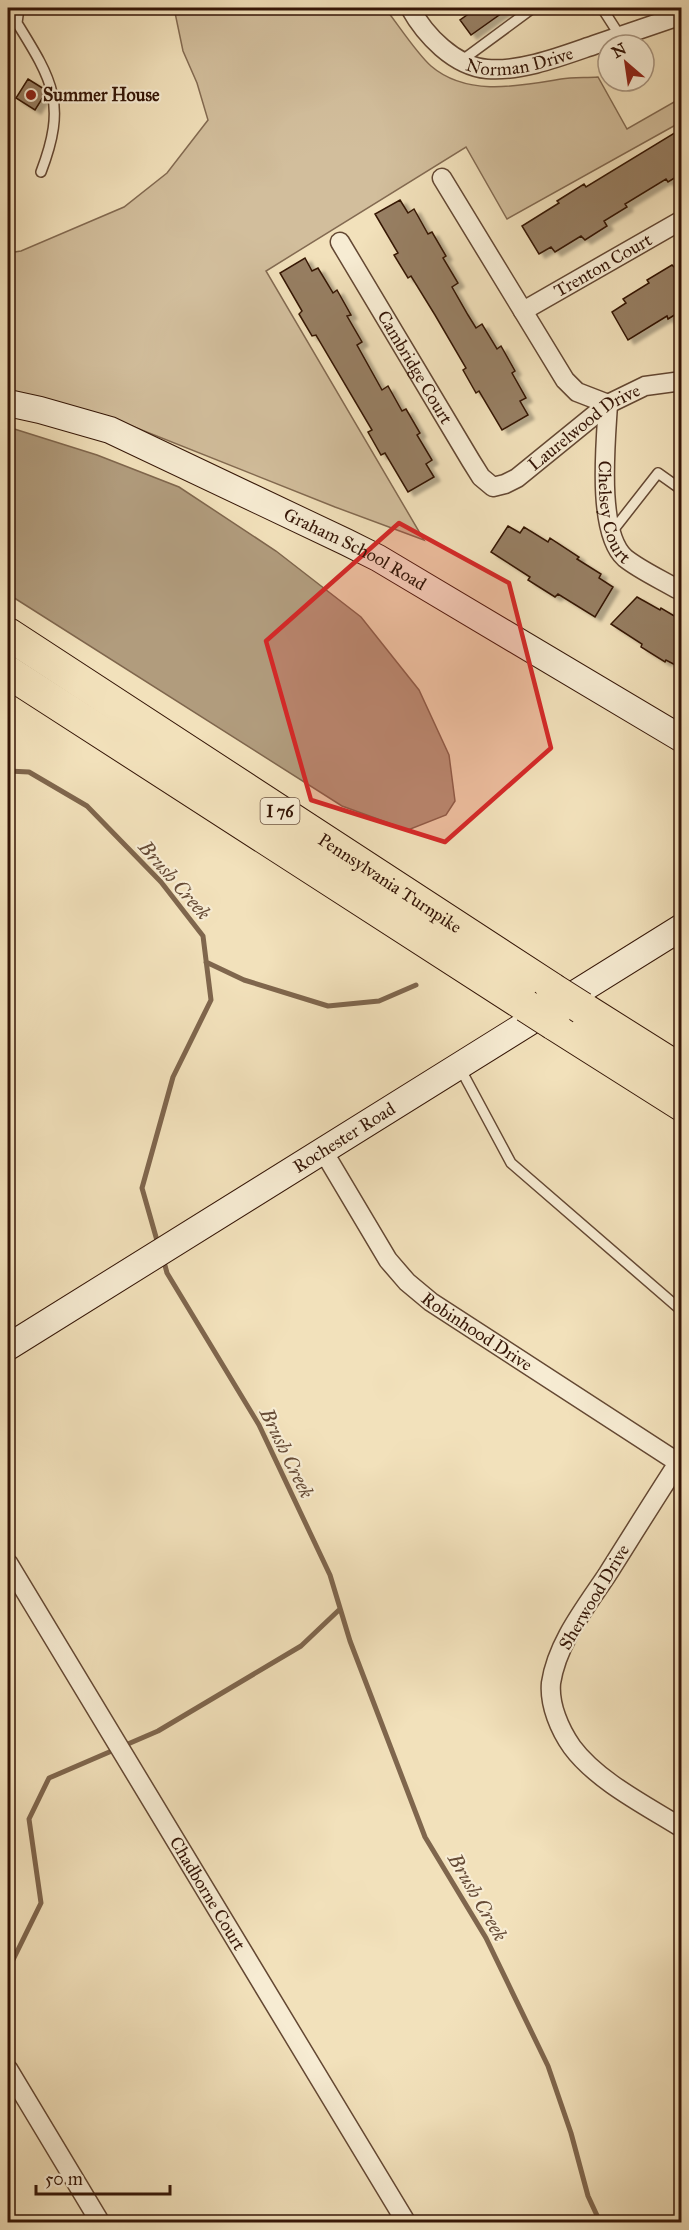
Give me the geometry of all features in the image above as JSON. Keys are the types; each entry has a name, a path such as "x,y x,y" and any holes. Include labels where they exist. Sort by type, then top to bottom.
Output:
{"highway":[{"name":"Pennsylvania Turnpike","path":"8,634 681,1071"},
{"name":"Pennsylvania Turnpike","path":"8,672 681,1105"}],"street":[{"name":"Norman Drive","path":"410,8 423,28 439,44 461,61 485,69 504,69 550,61 596,45"},
{"name":"Norman Drive","path":"629,33 681,15"},
{"path":"442,178 565,380 577,392 608,404"},
{"name":"Trenton Court","path":"523,311 681,220"},
{"name":"Cambridge Court","path":"339,242 471,462 481,477 493,487"},
{"name":"Laurelwood Drive","path":"493,487 517,478 608,404 645,386 681,381"},
{"name":"Graham School Road","path":"8,403 110,430 325,531 389,564 681,739"},
{"name":"Chelsey Court","path":"608,404 603,476 611,532 615,544 625,557 679,585"},
{"name":"Rochester Road","path":"8,1347 681,927"},
{"name":"Robinhood Drive","path":"322,1149 388,1260 406,1282 431,1302 680,1464"},
{"name":"Sherwood Drive","path":"680,1464 564,1642 551,1685 559,1727 580,1756 610,1782 681,1828"},
{"name":"Chadborne Court","path":"8,1563 406,2223"},
{"path":"8,2069 100,2223"}],"lane":[{"path":"19,8 17,23 40,59 50,82 53,99 54,119 51,145 41,172"},
{"path":"461,61 533,8"},
{"path":"602,8 618,33"},
{"path":"678,8 681,15"},
{"path":"611,532 657,473 681,490"},
{"path":"459,1066 512,1163 681,1311"}],"highlighted area":[{"path":"399,523 509,583 551,748 445,842 311,800 266,641"}],"shaded area":[{"path":"174,8 385,8 425,61 445,76 461,82 494,87 566,78 596,77 596,93 607,93 627,129 681,98 681,122 507,219 466,147 266,271 424,540 104,415 8,393 8,253 21,251 124,207 167,173 208,120 197,83 183,51"},
{"path":"8,427 97,455 179,487 276,551 361,617 419,690 449,755 455,801 446,815 408,830 342,806 8,594"}],"building":[{"path":"477,8 509,8 471,35 460,20"},
{"name":"Summer House","path":"28,79 44,89 45,94 35,110 16,98"},
{"path":"681,129 681,174 668,182 666,179 625,204 627,207 604,221 607,226 585,240 581,236 555,252 551,247 539,254 522,226 584,184 586,187"},
{"path":"400,200 408,213 414,209 428,234 432,232 446,256 443,258 458,283 452,287 468,315 476,328 482,324 497,349 501,346 515,371 512,373 526,398 520,401 528,415 502,430 479,391 476,393 463,370 466,368 411,276 408,278 394,255 398,253 375,214"},
{"path":"305,258 312,271 318,268 333,293 337,290 351,315 347,316 362,342 357,345 382,390 388,386 402,411 406,409 420,433 417,435 432,460 426,464 434,477 408,492 385,453 381,455 368,432 372,430 316,335 312,336 299,314 302,311 280,273"},
{"path":"681,264 681,311 668,319 667,316 628,340 612,312 626,303 623,299 649,283 647,280 672,265 675,268"},
{"path":"508,526 520,533 524,527 548,542 550,538 601,574 599,578 613,587 595,617 558,594 555,597 528,580 530,577 491,552"},
{"path":"637,597 681,620 681,668 666,660 665,662 641,647 642,644 611,624"}],"waterway":[{"name":"Brush Creek","path":"8,771 29,772 87,806 161,882 203,936 211,1000 173,1077 142,1188 158,1244"},
{"path":"206,962 244,980 328,1006 379,1001 416,985"},
{"name":"Brush Creek","path":"163,1258 167,1273 259,1425 330,1575 350,1641 425,1837 486,1938 548,2066 571,2133 588,2196 600,2222"},
{"path":"8,1970 41,1903 29,1819 49,1778 158,1731 301,1646 340,1609"}],"place":[{"name":"Summer House","path":"31,95"}]}
